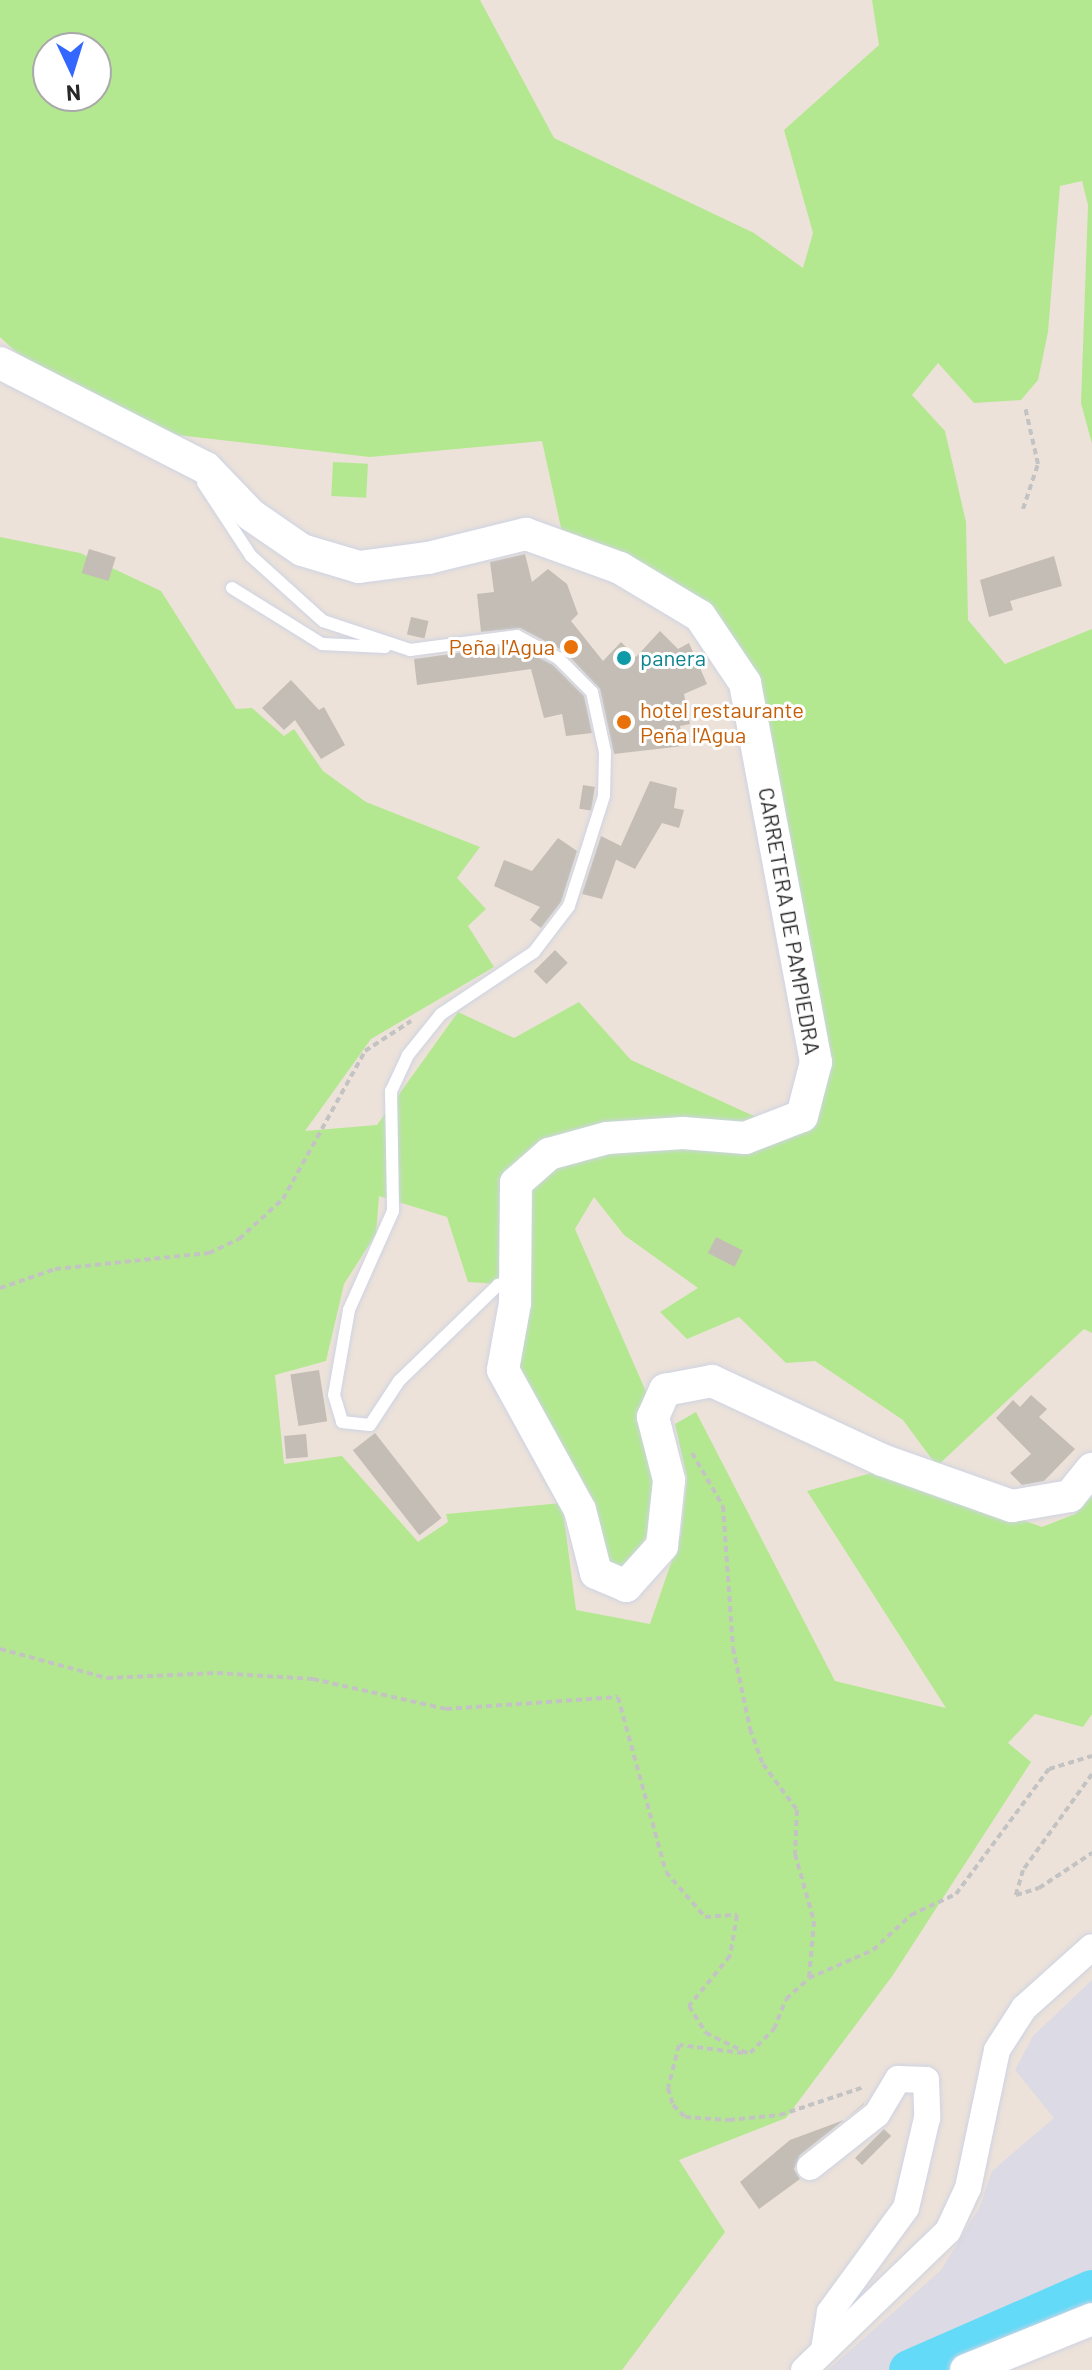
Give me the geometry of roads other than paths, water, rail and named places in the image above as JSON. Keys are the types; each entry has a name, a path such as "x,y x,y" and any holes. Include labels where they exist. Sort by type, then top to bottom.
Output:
{"street":[{"name":"CARRETERA DE PAMPIEDRA","path":"0,363 198,464 251,515 302,550 359,567 428,558 526,534 620,568 700,616 745,683 816,1062 802,1116 745,1138 683,1133 607,1138 549,1154 516,1183 516,1281 503,1370 580,1510 596,1573 626,1586 662,1546 669,1480 653,1417 665,1390 712,1381 882,1460 1012,1506 1070,1496 1092,1469"},
{"path":"804,2370 948,2231 968,2188 997,2050 1024,2008 1092,1947"},
{"path":"810,2167 877,2114 898,2079 926,2080 928,2093 906,2208 830,2312 824,2351"},
{"path":"966,2370 1092,2319"}],"lane":[{"path":"198,464 203,485 251,556 294,601 323,621 388,647"},
{"path":"232,588 322,644 430,651 507,636 529,639 585,680 605,752 602,810 560,924 534,952 453,1001 420,1037 391,1091 393,1211 349,1310 334,1395 342,1422 370,1425 399,1381 498,1285 516,1281"}],"waterway":[{"path":"909,2370 1092,2290"}],"place":[{"name":"Peña l'Agua","path":"571,647"},
{"name":"panera","path":"624,658"},
{"name":"hotel restaurante Peña l'Agua","path":"624,722"}]}
